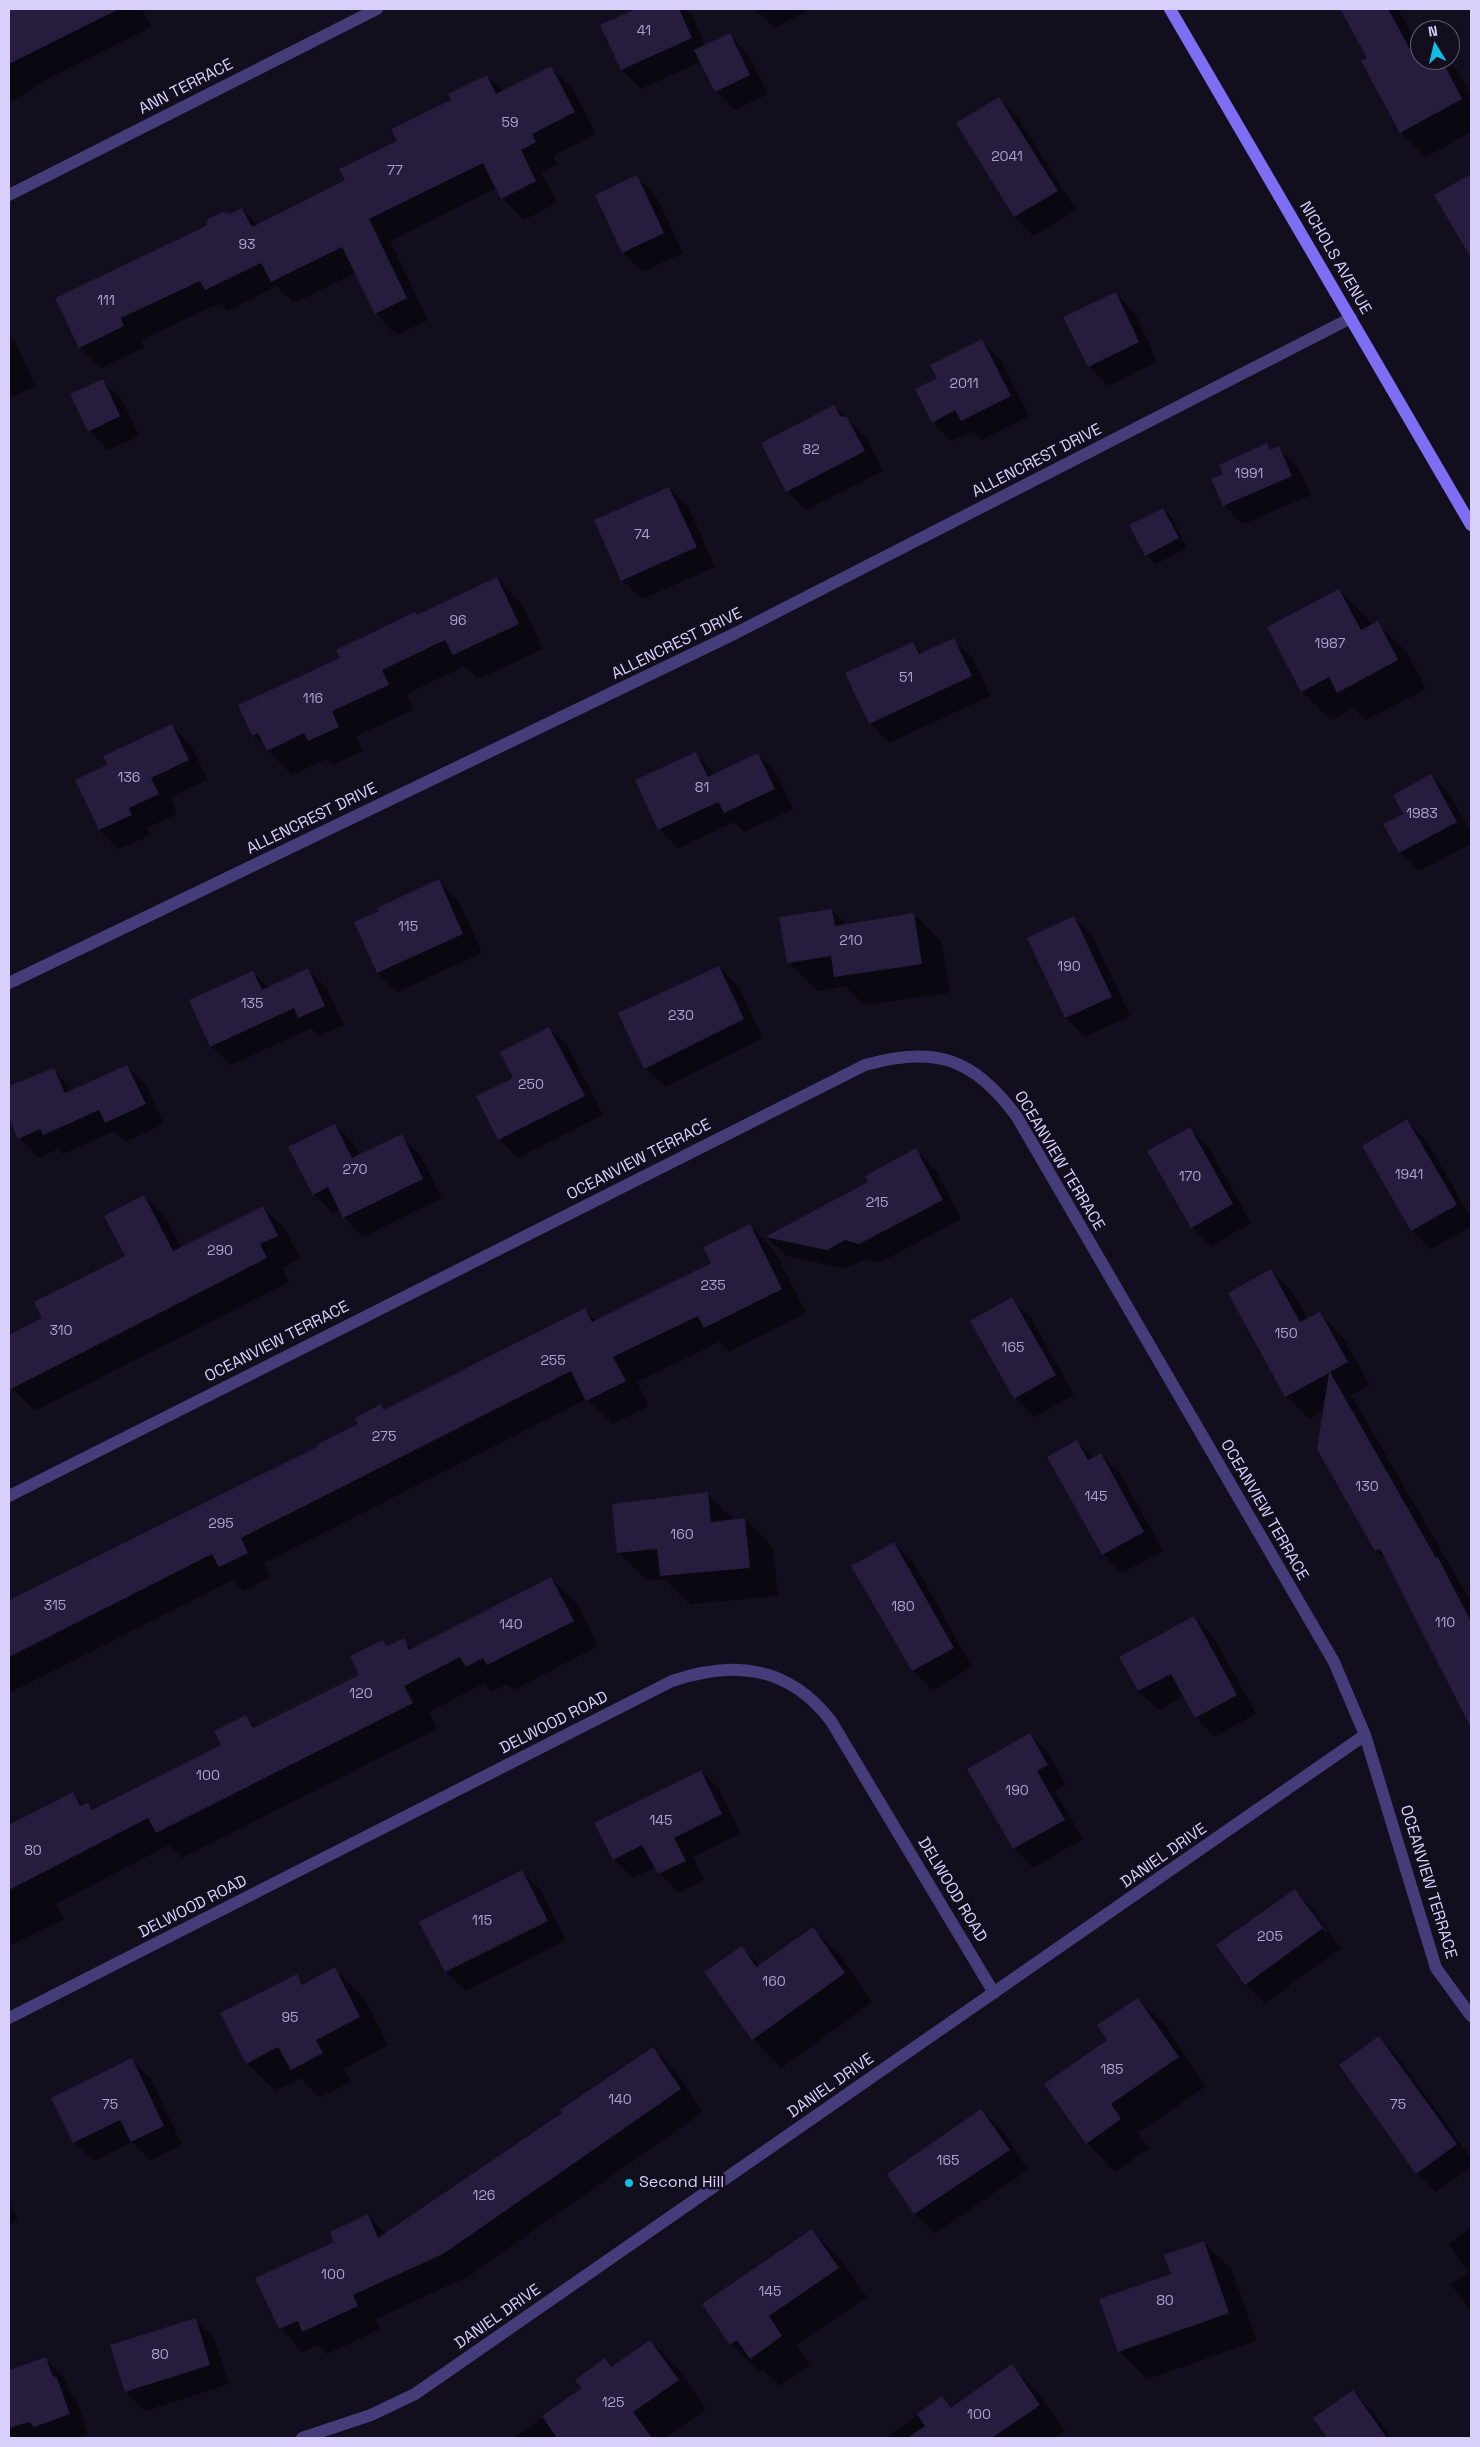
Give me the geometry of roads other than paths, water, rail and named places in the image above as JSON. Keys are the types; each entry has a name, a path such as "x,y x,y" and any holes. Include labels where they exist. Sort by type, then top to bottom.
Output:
{"main road":[{"name":"NICHOLS AVENUE","path":"1170,9 1471,525"}],"street":[{"name":"ANN TERRACE","path":"9,194 377,9"},
{"name":"ALLENCREST DRIVE","path":"9,983 734,634 1351,318"},
{"name":"OCEANVIEW TERRACE","path":"9,1496 865,1065 908,1055 930,1056 950,1060 970,1069 987,1082 1003,1098 1017,1117 1334,1662 1365,1736 1436,1968 1471,2016"},
{"name":"DELWOOD ROAD","path":"9,2018 672,1681 697,1673 716,1670 748,1670 779,1678 793,1684 820,1706 831,1721 994,1993"},
{"name":"DANIEL DRIVE","path":"302,2438 371,2415 415,2394 1365,1736"}],"place":[{"name":"Second Hill","path":"629,2183"}]}
